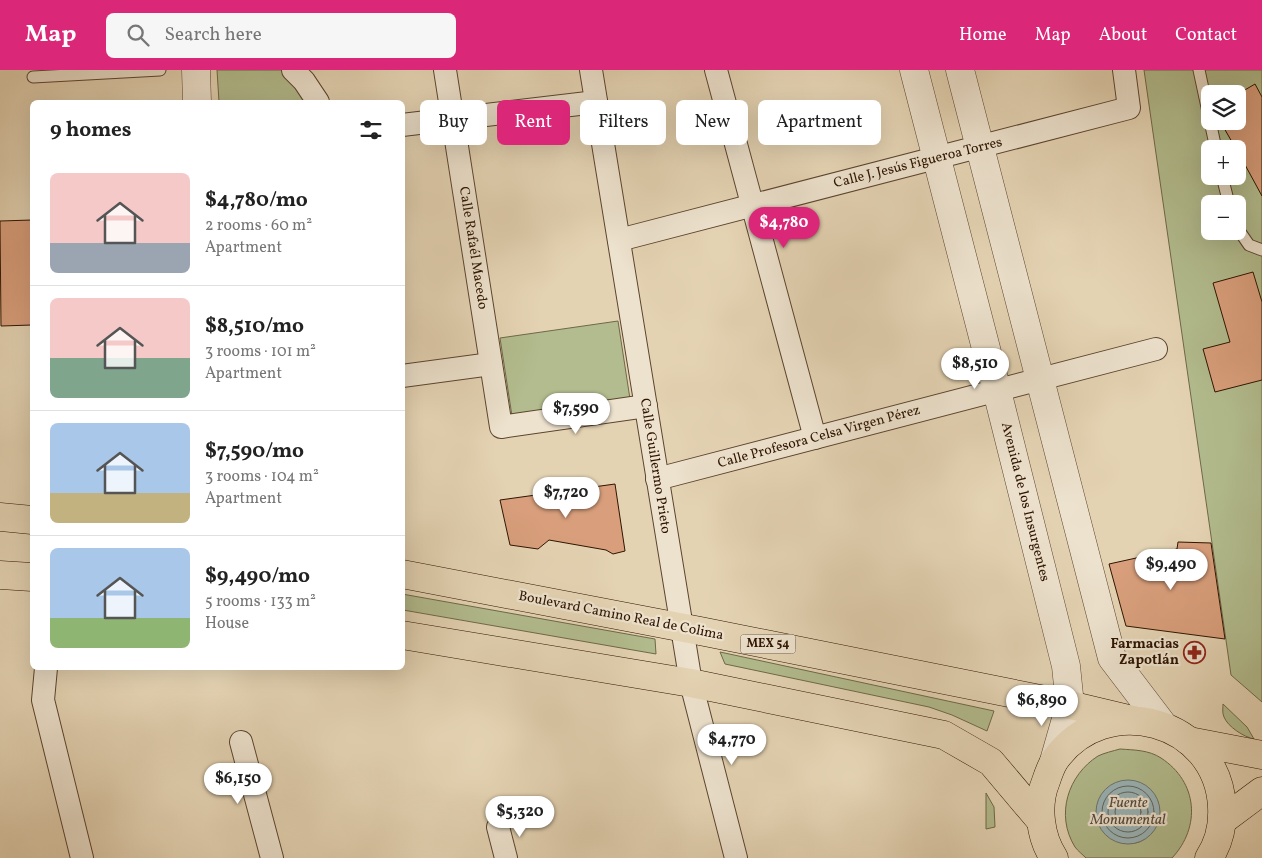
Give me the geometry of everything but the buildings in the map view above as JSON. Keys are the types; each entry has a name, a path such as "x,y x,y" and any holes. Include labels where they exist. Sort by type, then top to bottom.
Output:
{"main road":[{"path":"0,574 30,577"},
{"name":"Boulevard Camino Real de Colima","path":"405,575 681,627 1070,705 1132,720"},
{"path":"405,636 691,683 944,735 991,762 1040,820"},
{"path":"1054,858 1048,849 1040,820 1042,789 1054,761 1075,739 1102,724 1132,720 1163,725 1189,741 1209,763 1222,790 1223,820 1215,849 1209,858"},
{"path":"1189,741 1262,755"},
{"path":"1223,820 1262,791"}],"street":[{"path":"196,70 197,100"},
{"path":"293,70 304,81 317,100"},
{"name":"Calle Rafaél Macedo","path":"445,70 451,100"},
{"name":"Calle Guillermo Prieto","path":"591,70 596,100"},
{"path":"716,70 815,438"},
{"name":"Avenida de los Insurgentes","path":"914,70 1066,666 1070,705 1054,761"},
{"path":"960,70 1112,658 1163,725"},
{"name":"Calle J. Jesús Figueroa Torres","path":"619,240 1129,108 1124,70"},
{"path":"487,115 580,104"},
{"path":"405,125 420,123"},
{"name":"Calle Rafaél Macedo","path":"458,145 501,427 646,406"},
{"name":"Calle Guillermo Prieto","path":"603,145 691,683 736,858"},
{"name":"Calle Profesora Celsa Virgen Pérez","path":"657,479 1156,349"},
{"path":"405,376 492,364"},
{"path":"46,670 43,700 82,858"},
{"path":"241,742 272,858"},
{"path":"498,827 506,858"}],"lane":[{"path":"33,77 160,70"},
{"path":"1199,70 1214,140"},
{"path":"1246,240 1249,245 1262,250"}],"green space":[{"path":"217,70 281,70 299,87 308,100 219,100"},
{"path":"1144,70 1262,70 1262,702 1231,675"},
{"path":"618,321 630,399 512,416 500,338"},
{"path":"405,595 655,639 656,654 405,610"},
{"path":"720,652 994,711 987,731 929,707 725,664"},
{"path":"1223,704 1247,727 1254,739 1241,734 1226,721 1223,715"},
{"path":"1120,749 1152,753 1173,768 1182,779 1191,805 1191,819 1188,833 1172,858 1086,858 1075,847 1069,835 1066,809 1072,785 1079,774 1098,756","holes":["1150,790 1158,803 1159,814 1152,832 1147,837 1136,843 1130,843 1107,833 1102,828 1098,822 1096,812"]},
{"path":"986,793 994,807 995,827 986,829"}],"water":[{"name":"Fuente Monumental","path":"1128,780 1146,786 1154,794 1160,812 1154,830 1146,838 1128,844 1110,838 1102,830 1096,812 1102,794 1110,786"}],"place":[{"name":"Farmacias Zapotlán","path":"1195,652"}]}
